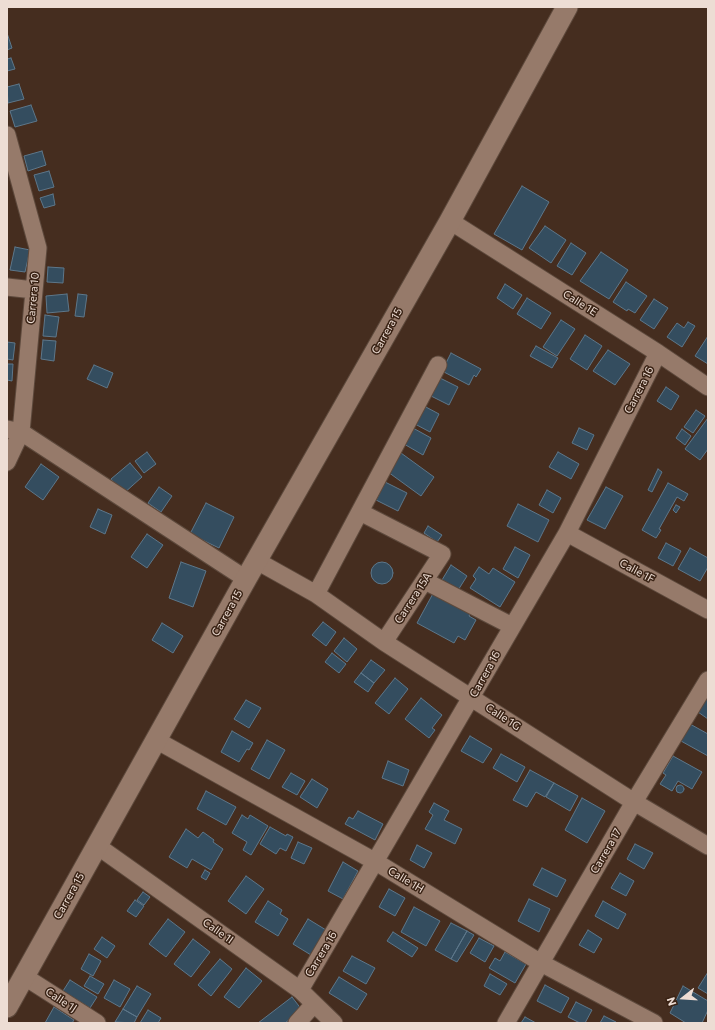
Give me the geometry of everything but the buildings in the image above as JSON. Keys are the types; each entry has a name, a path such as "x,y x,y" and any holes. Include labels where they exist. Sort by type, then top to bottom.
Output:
{"street":[{"name":"Carrera 15","path":"7,1006 25,977 96,846 246,579 450,221 567,7"},
{"name":"Carrera 10","path":"7,135 38,248 34,290 14,430 7,462"},
{"name":"Calle 1E","path":"450,221 658,353 708,387"},
{"path":"7,287 34,290"},
{"name":"Carrera 16","path":"300,990 567,533 658,353"},
{"path":"316,594 438,365"},
{"path":"14,430 246,579"},
{"name":"Carrera 15A","path":"360,512 442,554 384,642"},
{"name":"Calle 1F","path":"567,533 708,610"},
{"name":"Calle 1G","path":"257,562 316,594 384,642 634,802 708,846"},
{"path":"425,581 512,626"},
{"name":"Carrera 17","path":"506,1023 634,802 708,680"},
{"name":"Calle 1H","path":"156,740 376,862 541,962 654,1023"},
{"name":"Calle 1I","path":"96,846 300,990 334,1023"},
{"name":"Calle 1J","path":"25,977 97,1023"},
{"path":"297,1023 314,1004"}]}
